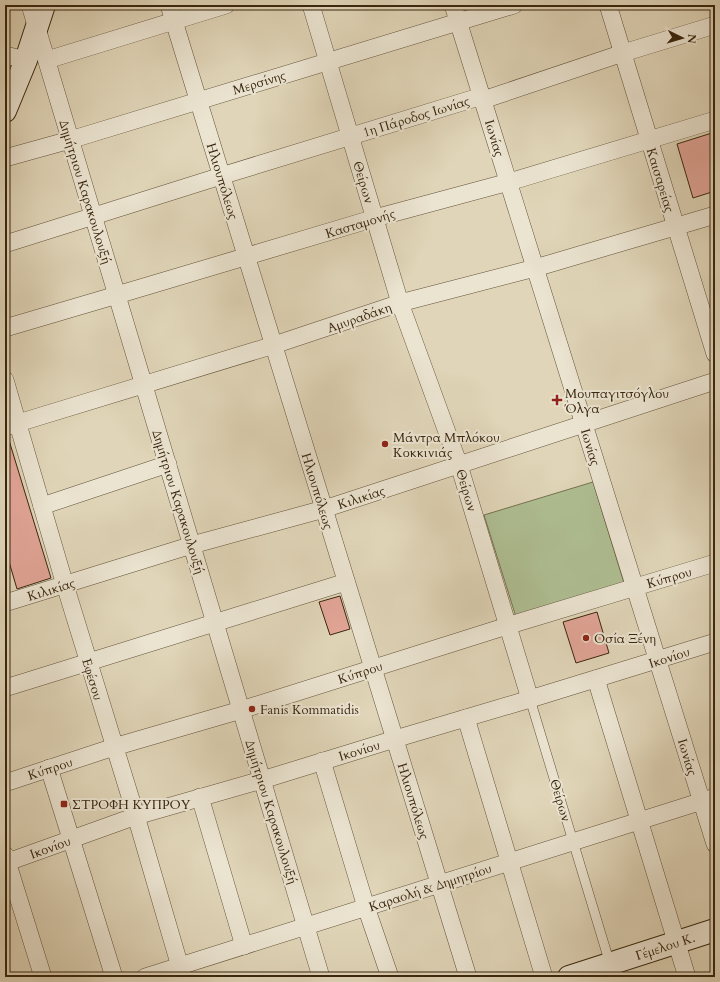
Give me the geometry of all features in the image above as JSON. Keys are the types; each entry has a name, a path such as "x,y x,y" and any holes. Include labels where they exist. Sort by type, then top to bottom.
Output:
{"main road":[{"path":"5,111 36,60 37,27 44,5"},
{"name":"Γέμελου Κ.","path":"569,977 612,970 676,943 715,930"}],"street":[{"path":"30,5 37,27"},
{"name":"Ηλιουπόλεως","path":"168,5 468,977"},
{"path":"5,55 36,60 174,22 226,5"},
{"name":"Θείρων","path":"311,5 400,303 459,465 530,699"},
{"name":"Ιωνίας","path":"453,5 658,661 708,799 715,844"},
{"name":"Μερσίνης","path":"5,158 70,140 514,5"},
{"name":"Καισαρείας","path":"608,5 715,354"},
{"name":"1η Πάροδος Ιωνίας","path":"5,244 221,176 715,26"},
{"name":"Δημήτριου Καρακουλουξή","path":"36,60 70,140 94,216 321,977"},
{"name":"Κασταμονής","path":"5,328 375,218 509,182 715,120"},
{"name":"Αμυραδάκη","path":"11,425 274,345 400,303 535,268 715,215"},
{"name":"Εφέσου","path":"5,380 11,425 42,506 88,662 136,816 181,971"},
{"name":"Κιλικίας","path":"5,603 192,545 324,509 715,382"},
{"path":"42,506 168,464"},
{"name":"Κύπρου","path":"5,783 114,747 241,710 507,626 715,563"},
{"path":"5,688 346,582"},
{"name":"Ικονίου","path":"6,860 136,816 262,780 394,739 658,661 715,642"},
{"path":"596,679 687,977"},
{"path":"466,718 544,977"},
{"path":"322,761 366,907 390,977"},
{"path":"49,768 114,977"},
{"path":"200,797 244,946"},
{"name":"Καραολή & Δημητρίου","path":"145,977 181,971 244,946 708,799"},
{"path":"6,860 43,977"}],"lane":[{"name":"Θείρων","path":"530,699 612,970"}],"green space":[{"path":"593,482 624,583 516,617 484,515"}],"building":[{"path":"715,132 715,191 693,198 677,144"},
{"path":"8,437 51,578 17,589 5,548 5,438"},
{"path":"340,596 350,629 330,635 319,602"},
{"name":"Οσία Ξένη","path":"597,612 609,653 576,663 563,622"}],"place":[{"name":"Μουπαγιτσόγλου Όλγα","path":"557,400"},
{"name":"Μάντρα Μπλόκου Κοκκινιάς","path":"385,444"},
{"name":"Οσία Ξένη","path":"586,638"},
{"name":"Fanis Kommatidis","path":"252,709"},
{"name":"ΣΤΡΟΦΗ ΚΥΠΡΟΥ","path":"64,804"}]}
